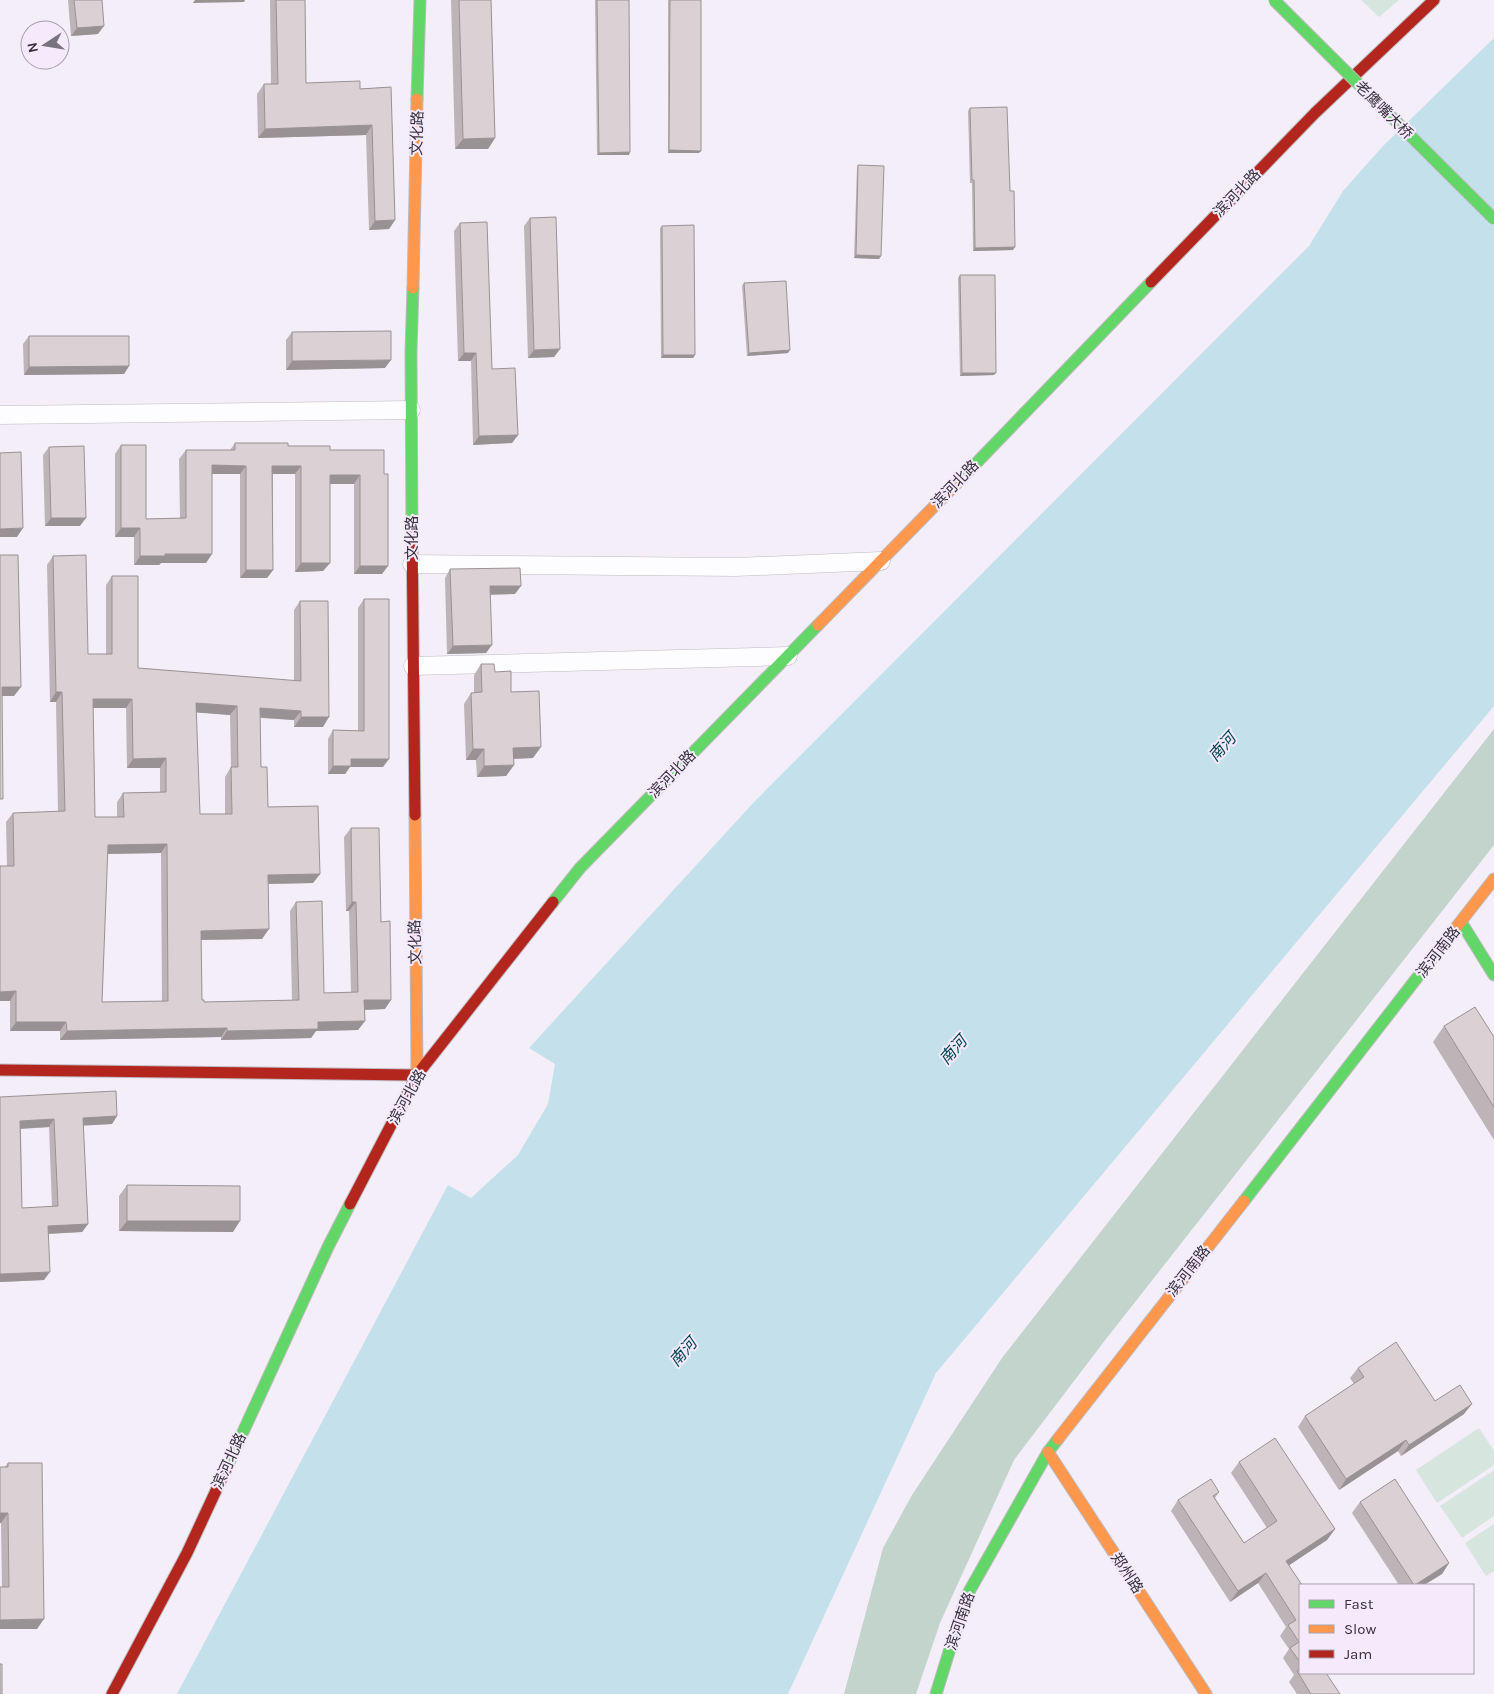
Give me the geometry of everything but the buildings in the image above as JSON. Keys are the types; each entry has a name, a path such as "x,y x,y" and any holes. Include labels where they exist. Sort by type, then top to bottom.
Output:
{"street":[{"name":"文化路","path":"416,1075 411,351 420,0"},
{"name":"老鹰嘴大桥","path":"1274,0 1494,219"},
{"name":"滨河北路","path":"112,1694 187,1553 328,1247 416,1075 580,868 881,561 1315,113 1434,0"},
{"name":"老鹰嘴大桥","path":"1357,62 1371,75"},
{"path":"0,414 411,410"},
{"path":"412,564 736,567 881,561"},
{"path":"412,666 788,656"},
{"name":"滨河南路","path":"936,1694 966,1597 1048,1452 1494,880"},
{"path":"1461,922 1494,975"},
{"path":"0,1070 416,1075"},
{"name":"郑州路","path":"1048,1452 1205,1694"}],"shaded area":[{"path":"1361,0 1399,0 1379,17"},
{"path":"1494,729 1494,845 1106,1339 1014,1460 940,1623 916,1694 844,1694 883,1548 912,1495 1002,1358"},
{"path":"1479,1428 1494,1451 1494,1465 1437,1503 1416,1470"},
{"path":"1494,1470 1494,1516 1462,1538 1440,1506"},
{"path":"1494,1524 1494,1571 1486,1576 1465,1543"}],"water":[{"name":"南河","path":"1494,38 1494,706 936,1373 788,1694 177,1694 448,1185 471,1198 518,1155 548,1104 555,1064 529,1048 754,802 1309,246 1343,191 1383,146"}],"traffic: fast":[{"path":"417,99 420,0"},
{"path":"1274,0 1494,219"},
{"path":"959,481 1151,282"},
{"path":"412,530 411,351 413,288"},
{"path":"553,902 580,868 818,625"},
{"path":"1461,922 1494,975"},
{"path":"1244,1201 1444,943"},
{"path":"226,1469 328,1247 350,1204"},
{"path":"936,1694 966,1597 1048,1452 1058,1439"}],"traffic: slow":[{"path":"413,288 417,99"},
{"path":"818,625 959,481"},
{"path":"414,1075 417,1075 415,815"},
{"path":"1444,943 1494,879"},
{"path":"1058,1439 1244,1201"},
{"path":"1048,1452 1206,1694"}],"traffic: jam":[{"path":"1151,282 1315,113 1434,0"},
{"path":"412,530 415,815"},
{"path":"350,1204 417,1075 553,902"},
{"path":"0,1070 414,1075"},
{"path":"112,1694 187,1553 226,1469"}]}
